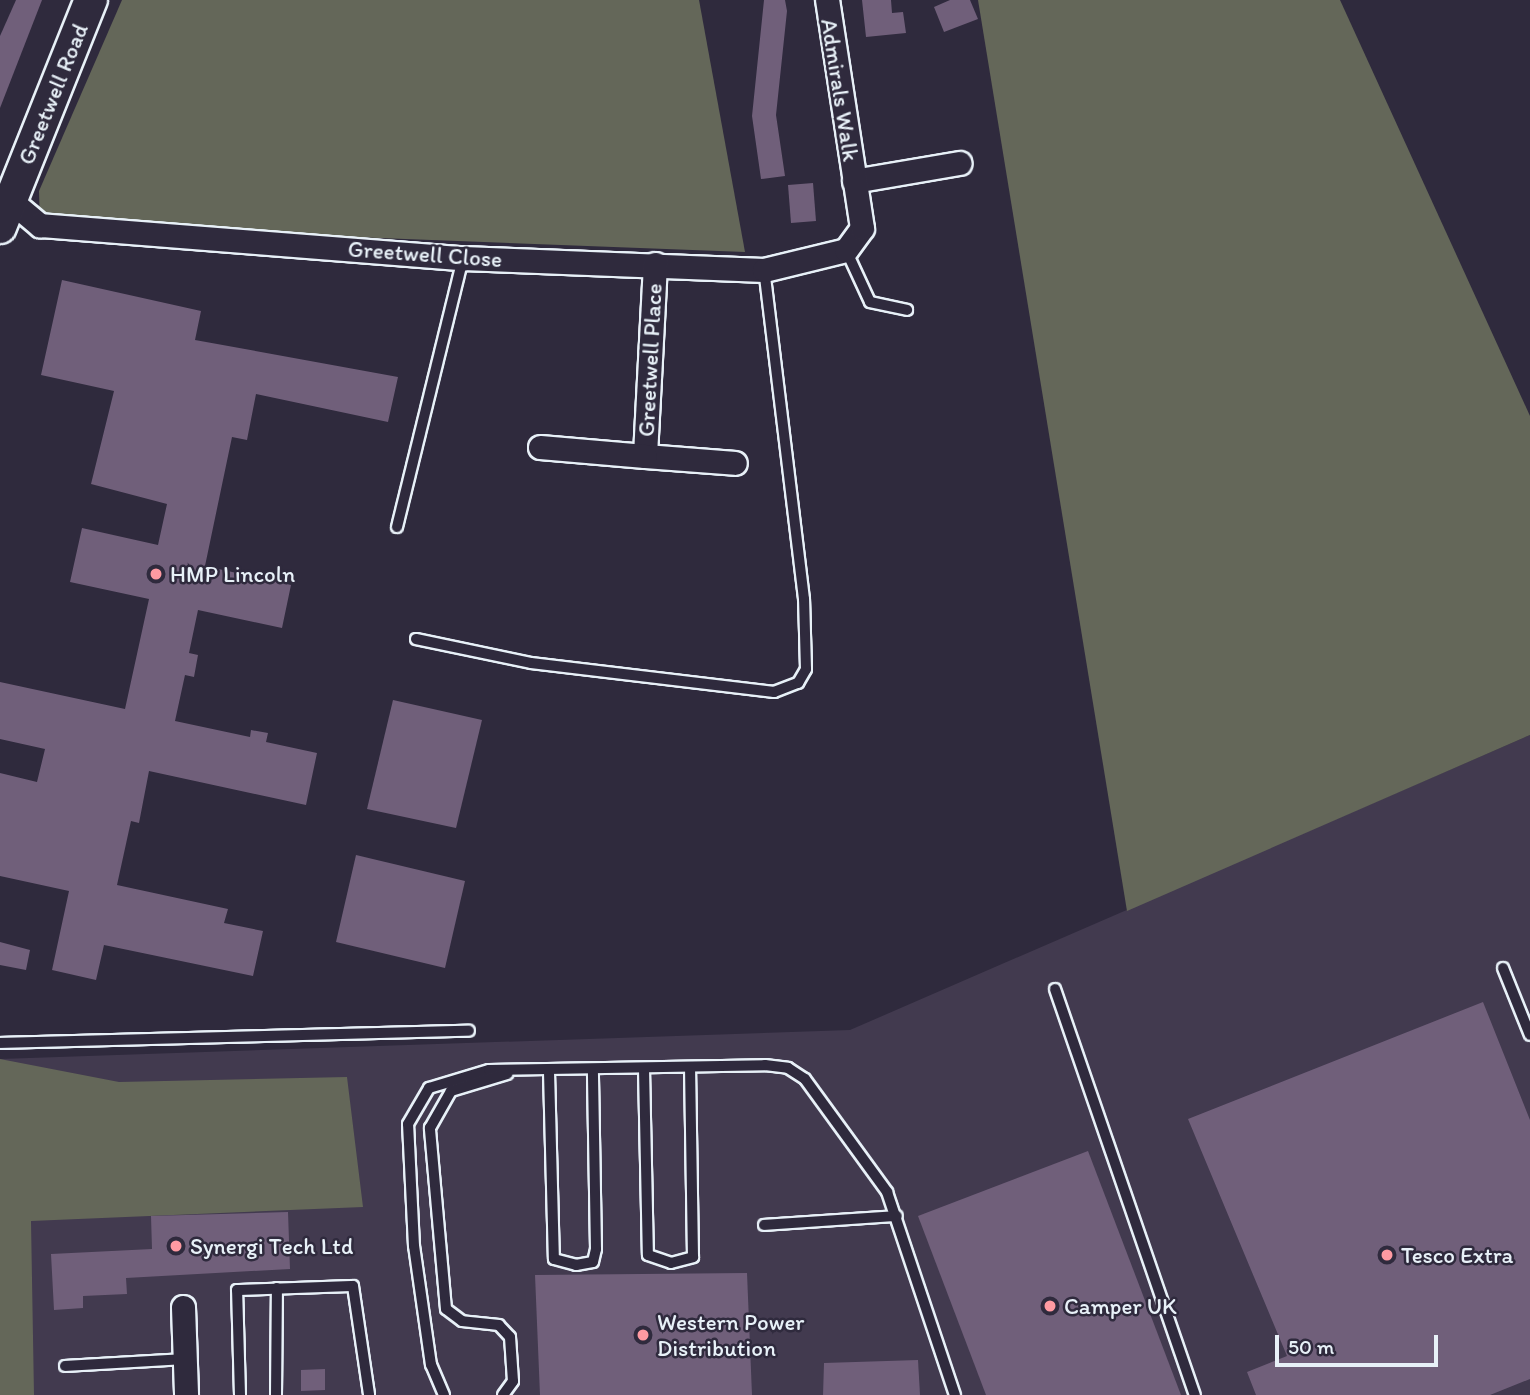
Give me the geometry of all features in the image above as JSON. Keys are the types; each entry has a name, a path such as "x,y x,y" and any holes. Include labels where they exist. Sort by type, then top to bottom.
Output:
{"street":[{"name":"Greetwell Road","path":"5,214 91,0"},
{"name":"Admirals Walk","path":"827,0 862,228 846,250"},
{"name":"Admirals Walk","path":"854,181 959,163"},
{"name":"Greetwell Close","path":"5,214 40,225 463,258 764,270 846,250"},
{"name":"Greetwell Place","path":"645,456 655,264"},
{"name":"Greetwell Place","path":"540,447 735,463"},
{"path":"183,1307 186,1395"}],"lane":[{"path":"846,250 870,302 907,310"},
{"path":"397,527 463,258"},
{"path":"416,639 531,663 774,692 798,683 806,670 804,599 764,270"},
{"path":"1503,968 1530,1035"},
{"path":"1055,989 1195,1395"},
{"path":"0,1043 469,1031"},
{"path":"444,1395 432,1365 414,1246 408,1124 429,1088 489,1070 509,1073 765,1065 788,1068 805,1079 887,1192 955,1395"},
{"path":"644,1069 648,1255 671,1263 693,1257 690,1068"},
{"path":"549,1072 554,1259 576,1265 593,1262 596,1249 593,1071"},
{"path":"503,1395 513,1381 510,1336 499,1325 462,1321 446,1309 430,1128 451,1091 509,1073"},
{"path":"764,1225 897,1216"},
{"path":"240,1395 237,1290 353,1286 369,1395"},
{"path":"276,1395 278,1288"},
{"path":"65,1366 185,1359"}],"shaded area":[{"path":"1530,735 1530,1395 0,1395 0,1059 850,1030"}],"green space":[{"path":"122,0 699,0 745,252 40,225 39,191"},
{"path":"978,0 1340,0 1530,416 1530,735 1127,911"},
{"path":"0,1059 119,1082 347,1077 363,1207 31,1221 34,1395 0,1395"}],"building":[{"path":"16,0 42,0 0,108 0,36"},
{"path":"764,0 785,0 787,11 776,115 785,176 761,179 752,116"},
{"path":"862,0 891,0 892,13 903,12 906,33 866,37"},
{"path":"950,0 970,0 978,19 944,32 934,7"},
{"path":"813,183 816,221 791,223 788,185"},
{"path":"62,280 201,311 195,340 398,377 388,422 256,394 247,440 232,437 205,566 291,585 282,628 198,610 189,653 198,655 194,677 185,675 175,721 250,737 251,730 268,733 266,742 317,753 306,805 149,771 139,823 131,821 117,885 228,909 224,923 263,931 253,976 104,945 96,980 52,970 69,891 0,876 0,773 37,782 45,749 0,739 0,682 125,709 149,599 70,582 82,528 158,545 167,504 91,484 114,391 41,375"},
{"path":"393,700 482,720 456,828 367,809"},
{"path":"356,855 465,881 445,968 336,942"},
{"path":"0,942 30,950 26,970 0,965"},
{"name":"Tesco Extra","path":"1483,1002 1530,1120 1530,1379 1490,1395 1256,1395 1247,1372 1287,1356 1188,1119"},
{"name":"Camper UK","path":"1088,1151 1181,1395 986,1395 918,1216"},
{"path":"288,1212 290,1269 126,1278 127,1294 83,1296 83,1308 54,1310 51,1254 152,1249 151,1216"},
{"name":"Western Power Distribution","path":"747,1273 752,1395 540,1395 535,1275"},
{"path":"918,1360 920,1395 823,1395 824,1363"},
{"path":"325,1369 325,1390 301,1391 301,1370"}],"place":[{"name":"HMP Lincoln","path":"156,574"},
{"name":"Synergi Tech Ltd","path":"176,1246"},
{"name":"Tesco Extra","path":"1387,1255"},
{"name":"Camper UK","path":"1050,1306"},
{"name":"Western Power Distribution","path":"643,1335"}]}
